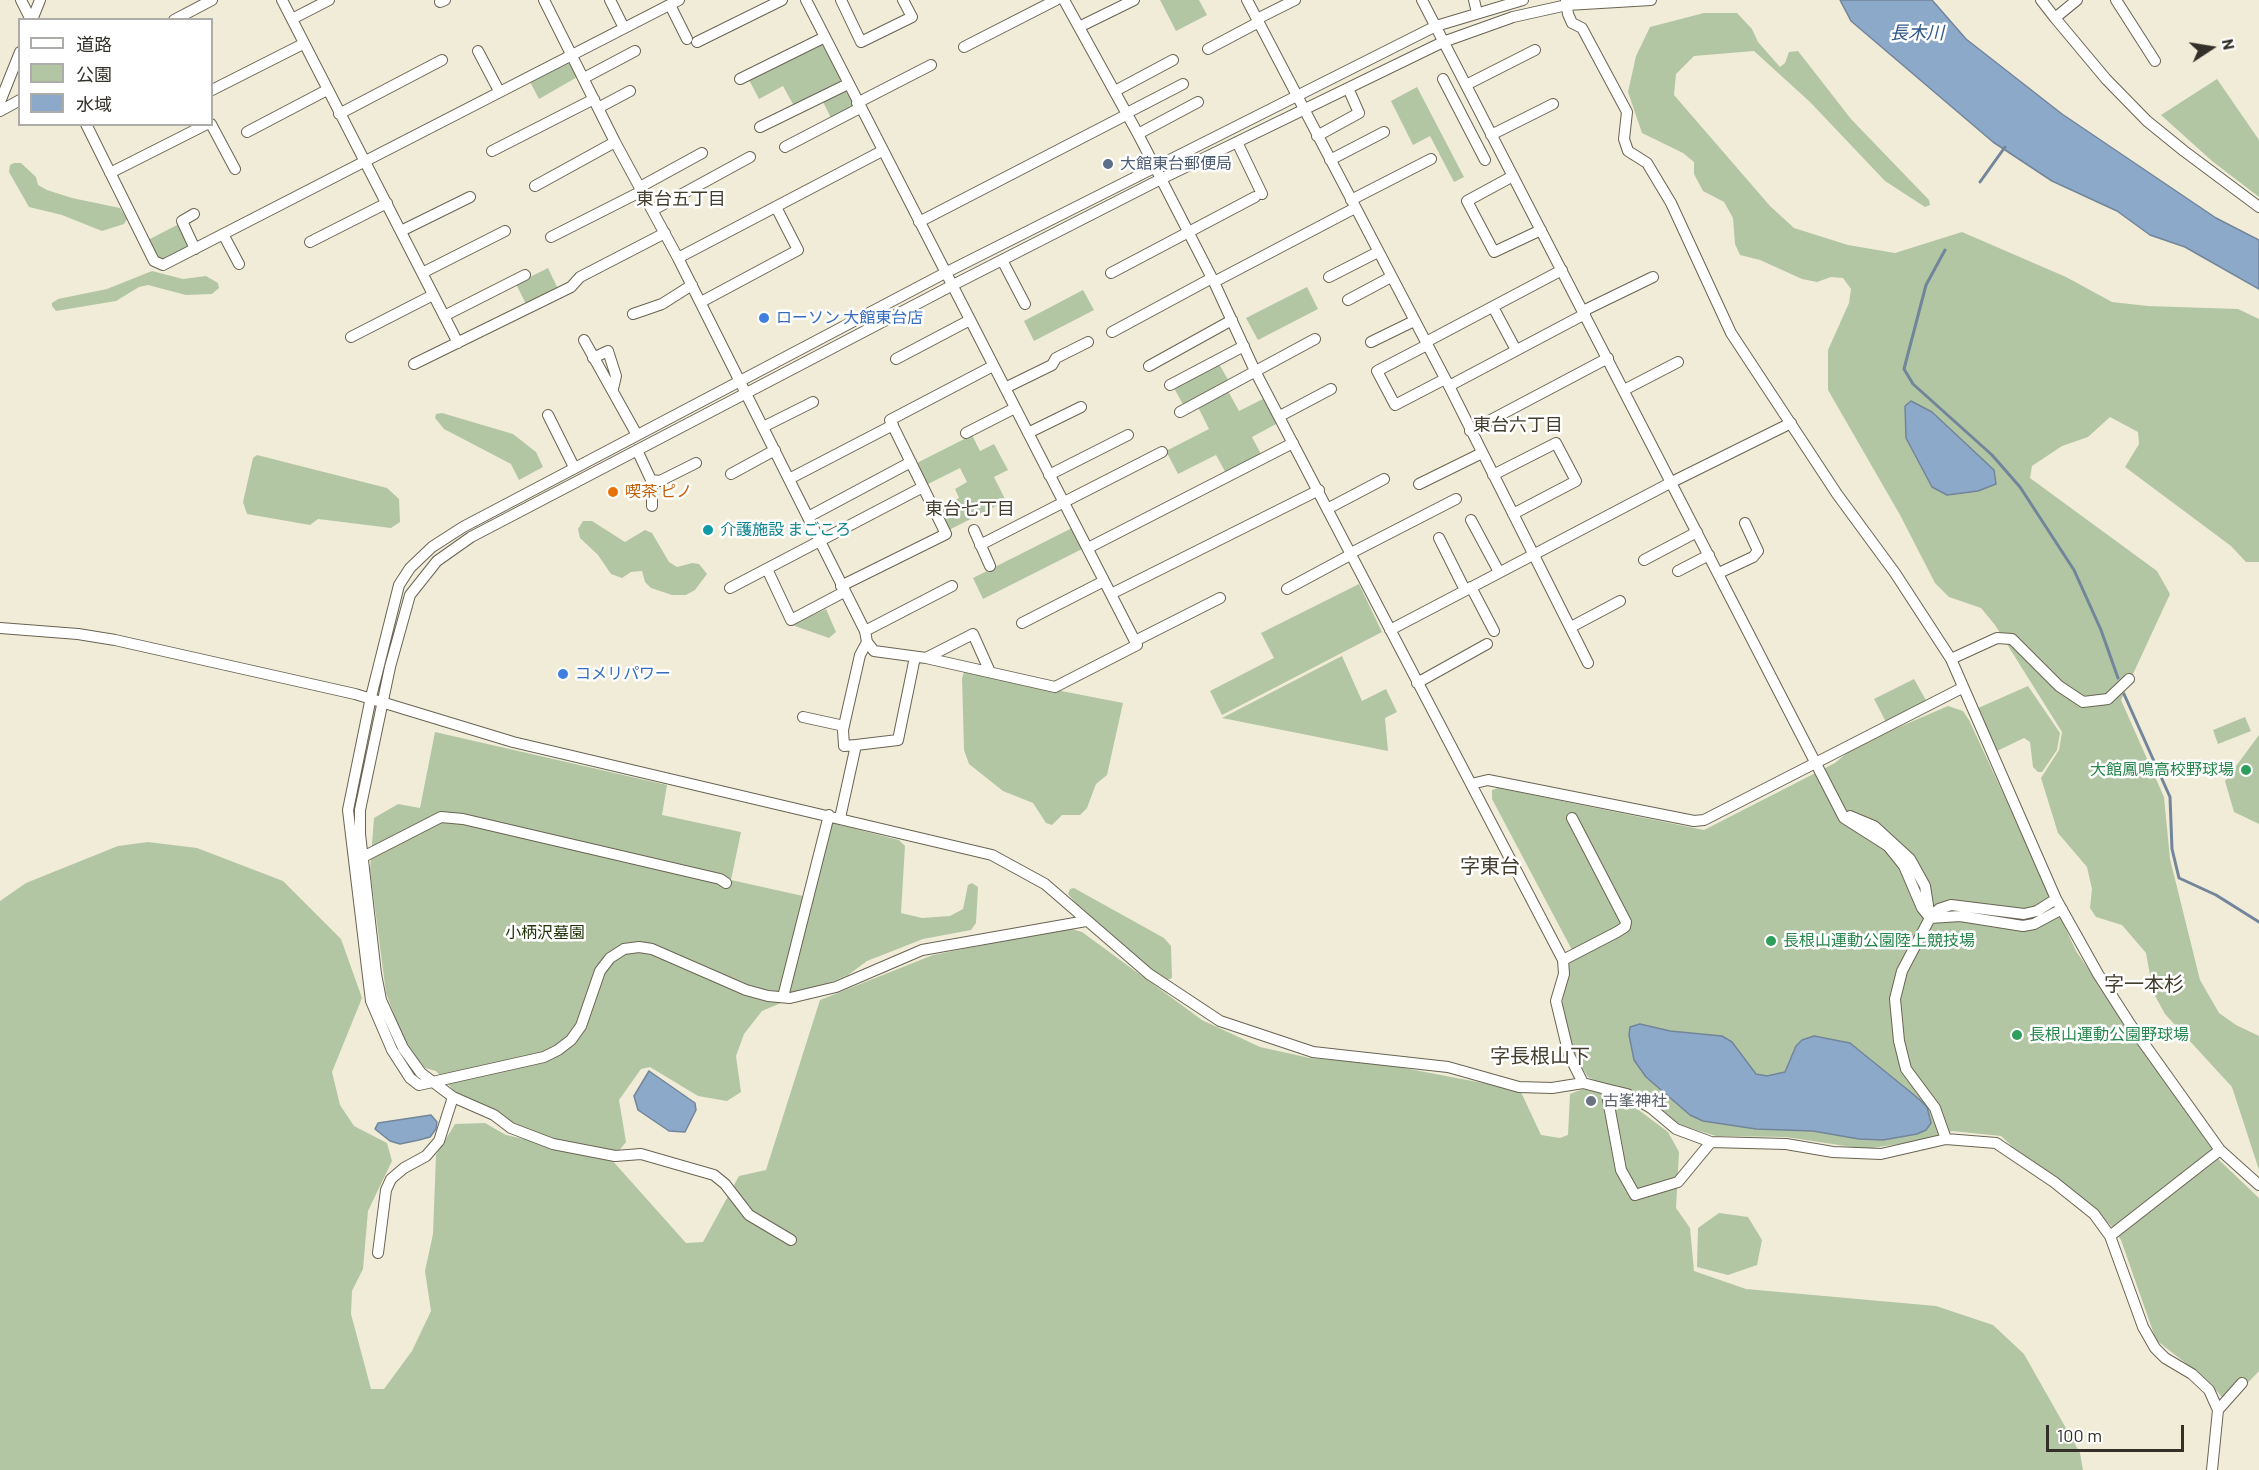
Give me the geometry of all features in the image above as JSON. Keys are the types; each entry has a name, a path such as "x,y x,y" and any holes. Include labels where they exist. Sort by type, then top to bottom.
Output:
{"street":[{"path":"21,0 30,18"},
{"path":"32,18 40,0"},
{"path":"178,18 212,0"},
{"path":"282,0 458,343"},
{"path":"292,19 329,0"},
{"path":"544,0 615,142 701,302 874,651 920,658 1055,687 1137,645 806,0"},
{"path":"610,0 624,28"},
{"path":"87,126 154,261 163,265 676,1 692,41 782,0"},
{"path":"841,0 861,42 912,17 903,0"},
{"path":"964,47 1056,0"},
{"path":"1064,0 1155,166 1256,371 1563,960 1564,974 1556,1001 1569,1055 1582,1083"},
{"path":"1079,27 1134,0"},
{"path":"1247,0 1447,382 1588,663"},
{"path":"1208,49 1295,0"},
{"path":"1422,0 1844,818 1853,817 1867,821 1896,843 1910,859 1925,886 1930,918"},
{"path":"1474,0 1477,13"},
{"path":"791,1240 750,1215 725,1184 714,1175 641,1154 615,1156 553,1144 511,1128 494,1115 453,1097 435,1081 421,1073 403,1048 381,1000 348,810 371,697 399,585 410,568 432,547 463,527 947,272 1436,26 1523,0"},
{"path":"358,859 363,788 390,667 410,595 437,561 471,537 745,392 1161,179 1443,42 1513,16 1566,3 1651,0"},
{"path":"2041,0 2106,79 2147,121 2259,207"},
{"path":"2055,18 2077,0"},
{"path":"2116,0 2155,61"},
{"path":"1566,3 1572,23 1582,28 1627,112 1624,139 1628,151 1647,163 1671,203 1731,333 1837,494 1901,582 1951,659 2056,899 2130,1024 2220,1150 2259,1185"},
{"path":"740,79 825,36"},
{"path":"213,89 303,44"},
{"path":"1466,85 1535,50"},
{"path":"478,51 499,91"},
{"path":"584,78 635,51"},
{"path":"0,102 18,57"},
{"path":"339,114 442,60"},
{"path":"1114,91 1173,60"},
{"path":"785,147 931,65"},
{"path":"1443,79 1485,160"},
{"path":"760,127 848,84"},
{"path":"919,222 1183,84"},
{"path":"1317,136 1359,113 1348,88"},
{"path":"247,132 327,90"},
{"path":"492,151 596,103 630,91"},
{"path":"0,111 18,101"},
{"path":"1138,134 1198,102"},
{"path":"1491,135 1553,104"},
{"path":"1466,122 1481,114"},
{"path":"110,173 205,126"},
{"path":"210,126 235,170"},
{"path":"1330,160 1384,132"},
{"path":"535,186 615,142"},
{"path":"1111,273 1259,195 1237,142"},
{"path":"678,258 882,152"},
{"path":"552,237 702,153"},
{"path":"653,210 750,157"},
{"path":"1112,332 1213,280 1431,159"},
{"path":"1513,176 1467,201 1494,252 1541,230"},
{"path":"401,231 470,197"},
{"path":"310,242 387,203"},
{"path":"701,302 798,250 776,207"},
{"path":"194,214 182,221 195,249"},
{"path":"422,273 505,231"},
{"path":"414,364 571,287 580,277 665,233"},
{"path":"223,234 239,264"},
{"path":"1329,277 1378,252"},
{"path":"1002,260 1025,304"},
{"path":"1562,270 1377,371 1395,405 1516,350 1653,277"},
{"path":"444,316 525,274"},
{"path":"1348,300 1391,277"},
{"path":"633,314 654,307 692,285"},
{"path":"351,337 433,295"},
{"path":"1493,307 1516,350"},
{"path":"896,359 970,320"},
{"path":"1149,366 1232,320"},
{"path":"1371,342 1414,321"},
{"path":"1180,412 1315,339"},
{"path":"584,340 603,379 613,390 637,435"},
{"path":"1005,388 1052,365 1056,358 1088,342"},
{"path":"1170,385 1244,346"},
{"path":"593,358 608,351 616,376 613,390"},
{"path":"1470,431 1608,358"},
{"path":"1624,390 1678,362"},
{"path":"767,569 791,620 945,534 890,420 993,366"},
{"path":"1280,416 1331,389"},
{"path":"763,427 813,402"},
{"path":"1028,432 1081,407"},
{"path":"966,433 1015,408"},
{"path":"548,415 574,467"},
{"path":"1390,630 1671,482 1791,423"},
{"path":"789,478 893,425"},
{"path":"1049,475 1128,435"},
{"path":"1088,548 1293,442"},
{"path":"1493,475 1556,442 1576,481 1513,514"},
{"path":"637,450 651,480 654,496 652,506"},
{"path":"731,474 775,450"},
{"path":"980,545 1162,452"},
{"path":"1419,484 1482,453"},
{"path":"808,517 911,462"},
{"path":"651,480 660,482 696,463"},
{"path":"1329,508 1384,479"},
{"path":"730,588 923,487"},
{"path":"1111,594 1319,490"},
{"path":"1287,589 1456,499"},
{"path":"1471,520 1499,572"},
{"path":"1719,573 1753,557 1758,551 1745,523"},
{"path":"974,530 990,566"},
{"path":"1644,560 1697,532"},
{"path":"1439,538 1494,632"},
{"path":"1678,571 1709,555"},
{"path":"1022,623 1104,581"},
{"path":"920,658 898,740 844,746 844,726 866,636 952,586"},
{"path":"1135,641 1220,598"},
{"path":"1569,625 1609,598"},
{"path":"1569,625 1620,601"},
{"path":"0,628 57,631 106,639 371,697 513,742 992,855 1045,884 1149,974 1220,1021 1286,1045 1313,1052 1448,1067 1519,1087 1552,1088 1582,1083 1627,1094 1651,1108 1676,1129 1711,1142 1786,1144 1833,1152 1881,1154 1946,1139 1995,1143 2054,1182 2094,1214 2110,1236 2143,1327 2155,1348 2165,1358 2192,1374 2209,1390 2218,1410 2212,1470"},
{"path":"920,658 973,634 990,672"},
{"path":"1951,659 1997,638 2012,639 2059,686 2083,702 2108,699 2129,679"},
{"path":"1417,683 1487,644"},
{"path":"1471,784 1488,780 1694,821 1704,820 1817,765 1962,688"},
{"path":"802,717 844,726"},
{"path":"783,997 856,745"},
{"path":"358,859 441,817 720,879 726,883"},
{"path":"1563,960 1617,932 1625,927 1626,922 1572,818"},
{"path":"1946,1139 1935,1108 1906,1069 1899,1041 1896,1006 1897,986 1902,971 1930,918 1939,909 1951,905 2024,914 2037,911 2056,899"},
{"path":"1930,918 1959,916 2023,926 2034,924 2062,909"},
{"path":"435,1081 543,1057 558,1050 571,1040 581,1026 600,971 610,958 624,949 639,947 652,949 746,990 783,997 836,987 922,950 1086,921"},
{"path":"1606,1089 1621,1170 1635,1194 1678,1182 1711,1142"},
{"path":"378,1253 386,1190 391,1179 404,1168 426,1156 439,1141 453,1097"},
{"path":"2110,1236 2220,1150"},
{"path":"2218,1410 2242,1383"},
{"path":"2206,1470 2215,1446"}],"green space":[{"path":"1160,0 1199,0 1207,15 1176,31"},
{"path":"1704,13 1737,13 1780,67 1785,63 1789,52 1798,51 1851,119 1929,200 1930,205 1925,207 1885,181 1810,102 1754,51 1694,56 1676,74 1674,95 1770,206 1794,228 1848,245 1895,253 1962,232 2066,277 2112,302 2148,306 2238,309 2259,319 2259,562 2246,562 2231,546 2125,467 2139,444 2138,432 2110,417 2088,437 2062,446 2032,466 2030,478 2157,571 2170,594 2121,700 2164,797 2170,859 2200,980 2219,1013 2236,1025 2259,1036 2259,1170 2232,1087 2165,1014 2153,992 2146,953 2122,925 2096,917 2090,908 2092,889 2087,867 2058,833 2041,778 2059,750 2062,732 1995,625 1981,608 1949,597 1935,583 1900,515 1828,390 1828,350 1849,303 1851,289 1843,278 1831,277 1817,282 1802,279 1760,260 1740,255 1735,244 1733,218 1724,202 1703,191 1694,174 1694,162 1683,153 1642,133 1628,92 1636,56 1650,27"},
{"path":"821,43 842,78 838,85 794,106 783,86 759,99 748,78"},
{"path":"567,61 569,64 572,63 579,76 539,99 529,80"},
{"path":"2217,79 2259,140 2259,197 2212,161 2161,115"},
{"path":"1417,87 1464,177 1454,182 1430,136 1413,145 1391,101"},
{"path":"845,90 856,108 832,120 823,102"},
{"path":"21,163 36,177 38,185 47,190 120,208 127,219 124,224 102,231 62,215 29,207 9,172 10,165"},
{"path":"179,224 192,248 164,262 157,257 148,240"},
{"path":"548,268 559,291 527,306 516,284"},
{"path":"152,271 183,279 206,276 218,283 219,288 212,294 186,295 148,285 139,287 116,301 56,311 52,306 52,303 58,299 107,289"},
{"path":"1307,287 1318,309 1258,340 1246,318"},
{"path":"1083,290 1094,310 1034,341 1024,321"},
{"path":"1219,364 1230,383 1185,408 1174,388"},
{"path":"1228,391 1239,411 1265,398 1278,423 1252,437 1262,456 1227,475 1216,455 1178,474 1166,451 1209,429 1198,407"},
{"path":"442,413 513,434 536,452 543,467 519,480 511,464 444,429 435,418 436,414"},
{"path":"972,435 980,451 994,444 1008,470 994,477 1006,501 949,530 938,509 959,498 955,489 967,482 960,468 926,485 915,464"},
{"path":"257,455 387,488 399,499 400,522 391,528 318,519 310,525 247,514 243,502 253,458"},
{"path":"583,521 592,521 625,542 645,530 652,533 669,562 677,567 692,563 699,564 707,574 695,590 686,595 672,595 651,588 645,582 642,571 631,572 622,578 611,574 598,555 580,538 578,529"},
{"path":"1074,527 1084,548 983,599 973,578"},
{"path":"1359,584 1382,632 1222,715 1210,691 1274,658 1261,633"},
{"path":"826,609 836,632 829,638 792,625"},
{"path":"1342,656 1362,701 1386,689 1397,712 1385,718 1388,751 1222,718"},
{"path":"964,672 1123,703 1107,775 1096,784 1087,808 1080,815 1062,815 1052,825 1046,823 1033,803 1003,791 969,764 964,750 962,678"},
{"path":"1914,679 1927,702 1886,722 1874,699"},
{"path":"2028,686 2060,733 2057,750 2042,772 2038,772 2033,767 2030,742 2024,738 1995,752 1976,709"},
{"path":"1948,706 1963,711 1969,720 2076,951 2220,1161 2259,1198 2259,1371 2228,1404 2206,1379 2156,1340 2121,1240 2112,1227 2090,1204 2019,1153 2001,1136 1952,1131 1933,1139 1865,1149 1786,1137 1716,1136 1680,1125 1657,1108 1588,1077 1573,1054 1562,1004 1572,950 1492,799 1492,790 1498,788 1704,830 1835,763 1855,746"},
{"path":"2245,717 2251,731 2218,744 2213,730"},
{"name":"小柄沢墓園","path":"435,732 667,785 662,815 741,832 731,880 812,898 832,823 899,840 905,846 901,913 922,918 950,916 963,909 968,885 972,883 978,887 976,923 971,930 923,939 867,961 848,975 762,1011 744,1034 736,1056 741,1092 727,1101 698,1096 650,1067 641,1069 619,1100 626,1142 618,1152 513,1133 479,1103 456,1093 436,1071 425,1068 406,1046 386,993 370,870 374,818 398,804 420,808"},
{"name":"大館鳳鳴高校野球場","path":"2259,735 2259,824 2234,812 2225,781"},
{"path":"148,842 197,848 283,881 341,939 362,998 332,1072 340,1105 354,1126 387,1143 392,1161 368,1211 363,1269 352,1291 351,1314 371,1389 384,1389 412,1351 431,1311 425,1271 433,1234 436,1155 455,1124 485,1123 506,1135 611,1159 686,1243 703,1242 739,1176 766,1170 820,1000 933,955 1068,928 1082,932 1202,1020 1260,1047 1310,1058 1388,1065 1520,1090 1541,1135 1560,1138 1568,1135 1570,1094 1583,1089 1624,1099 1668,1132 1679,1152 1676,1208 1690,1228 1694,1271 1746,1289 1936,1306 1993,1325 2024,1354 2080,1453 2083,1470 0,1470 0,901 26,883 118,846"},
{"path":"1074,888 1164,938 1171,946 1172,978 1167,980 1160,977 1078,906 1068,894 1070,889"},
{"path":"1719,1213 1748,1217 1762,1240 1757,1265 1728,1275 1697,1267 1698,1228"}],"water":[{"name":"長木川","path":"1840,0 1932,0 1966,39 2062,114 2216,218 2259,240 2259,289 2185,247 2150,235 2117,211 2052,181 1993,142 1851,21"},
{"path":"1911,401 1932,412 1994,470 1996,484 1978,491 1947,495 1932,487 1906,438 1905,406"},
{"path":"1640,1024 1670,1031 1722,1036 1732,1042 1756,1074 1767,1076 1785,1072 1796,1046 1802,1040 1814,1036 1850,1043 1919,1099 1927,1107 1931,1123 1926,1130 1917,1134 1883,1140 1859,1139 1813,1131 1756,1129 1703,1121 1690,1115 1646,1077 1634,1060 1629,1035 1630,1027"},
{"path":"649,1071 695,1103 696,1110 685,1132 669,1131 638,1110 634,1096"},
{"path":"431,1115 437,1122 436,1129 430,1137 419,1140 400,1144 390,1141 375,1129 378,1123"}],"waterway":[{"path":"1980,182 2005,147"},
{"path":"1945,250 1926,285 1904,369 1913,384 1992,455 2020,487 2074,570 2101,630 2118,678"},
{"path":"2124,694 2170,797 2172,849 2179,878 2216,895 2259,922"}],"place":[{"name":"大館東台郵便局","path":"1108,164"},
{"name":"ローソン 大館東台店","path":"764,318"},
{"name":"喫茶 ピノ","path":"613,492"},
{"name":"介護施設 まごころ","path":"708,530"},
{"name":"コメリパワー","path":"563,674"},
{"name":"大館鳳鳴高校野球場","path":"2246,770"},
{"name":"長根山運動公園陸上競技場","path":"1771,941"},
{"name":"長根山運動公園野球場","path":"2017,1035"},
{"name":"古峯神社","path":"1591,1101"}],"district":[{"name":"東台五丁目","path":"681,199"},
{"name":"東台六丁目","path":"1518,425"},
{"name":"東台七丁目","path":"970,509"},
{"name":"字東台","path":"1490,866"},
{"name":"字一本杉","path":"2144,984"},
{"name":"字長根山下","path":"1540,1056"}]}
